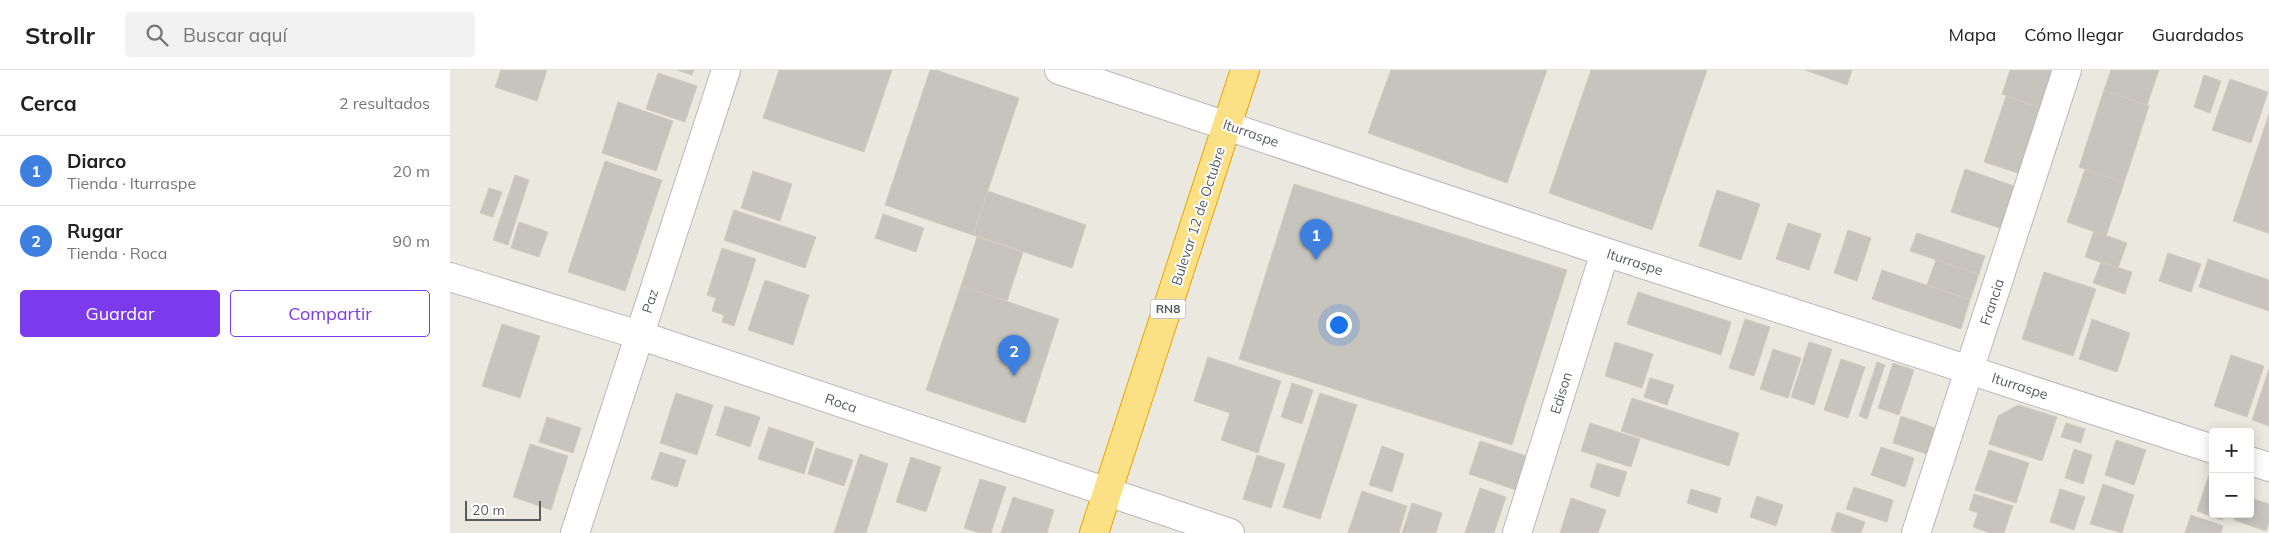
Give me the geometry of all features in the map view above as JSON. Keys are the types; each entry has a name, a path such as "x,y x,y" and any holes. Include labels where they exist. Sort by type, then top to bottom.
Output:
{"highway":[{"name":"Bulevar 12 de Octubre","path":"1094,533 1246,70"}],"street":[{"name":"Paz","path":"575,533 726,70"},
{"name":"Iturraspe","path":"1059,70 1605,252 2209,447"},
{"name":"Francia","path":"1916,533 2068,70"},
{"name":"Edison","path":"1518,533 1605,252"},
{"name":"Roca","path":"450,277 639,336 1230,533"},
{"path":"2254,462 2269,467"}],"building":[{"path":"501,70 547,70 537,101 495,87"},
{"path":"677,70 694,70 692,75"},
{"path":"779,70 892,70 864,152 763,118"},
{"path":"930,70 936,70 1019,98 973,235 885,205"},
{"path":"1391,70 1547,70 1507,183 1368,133"},
{"path":"1591,70 1707,70 1652,230 1549,193"},
{"path":"1805,70 1852,70 1847,85"},
{"path":"2010,70 2053,70 2040,108 2002,94"},
{"path":"2111,70 2159,70 2147,105 2104,90"},
{"path":"658,73 697,86 685,122 646,109"},
{"path":"2204,75 2221,81 2210,113 2194,107"},
{"path":"2230,79 2268,92 2251,143 2212,130"},
{"path":"2104,90 2149,106 2124,183 2079,167"},
{"path":"2006,96 2040,108 2018,173 1984,162"},
{"path":"618,102 673,121 656,171 602,153"},
{"path":"2269,114 2269,231 2268,233 2233,221"},
{"path":"605,161 662,180 625,291 568,272"},
{"path":"1965,169 2014,186 2000,228 1951,212"},
{"path":"2085,169 2124,183 2106,236 2067,222"},
{"path":"753,171 792,184 780,221 741,208"},
{"path":"515,175 529,180 508,245 493,240"},
{"path":"1294,184 1567,270 1512,445 1239,359"},
{"path":"489,188 502,192 493,217 480,213"},
{"path":"1717,190 1760,204 1741,260 1699,246"},
{"path":"988,191 1086,225 1072,268 973,235"},
{"path":"734,210 816,237 805,268 724,240"},
{"path":"883,214 924,228 916,252 875,238"},
{"path":"519,222 548,232 539,257 511,248"},
{"path":"1788,223 1821,234 1809,270 1776,259"},
{"path":"1848,230 1871,238 1857,281 1834,273"},
{"path":"2094,231 2127,243 2118,268 2085,257"},
{"path":"1917,233 1985,256 1979,274 1910,251"},
{"path":"977,237 1023,252 1007,301 961,286"},
{"path":"722,248 756,259 734,326 722,322 724,315 712,311 716,298 707,295"},
{"path":"2168,253 2201,264 2191,292 2159,281"},
{"path":"2208,259 2269,280 2269,311 2199,287"},
{"path":"1936,260 1979,274 1970,300 1927,285"},
{"path":"2101,262 2132,272 2125,294 2093,283"},
{"path":"1882,270 1970,300 1961,329 1872,299"},
{"path":"2044,272 2096,289 2073,356 2022,339"},
{"path":"765,280 809,295 793,345 748,330"},
{"path":"961,286 1059,319 1025,423 926,390"},
{"path":"1638,292 1731,322 1721,355 1627,324"},
{"path":"1745,319 1770,327 1754,376 1729,368"},
{"path":"2092,319 2130,333 2117,372 2079,359"},
{"path":"502,324 540,336 520,398 482,386"},
{"path":"1615,342 1653,354 1642,388 1605,376"},
{"path":"1809,342 1832,349 1814,405 1791,397"},
{"path":"1773,349 1801,358 1788,398 1760,389"},
{"path":"2231,355 2264,366 2247,417 2214,406"},
{"path":"1208,357 1281,381 1258,453 1221,440 1230,413 1194,401"},
{"path":"1841,359 1865,367 1848,418 1824,410"},
{"path":"1877,362 1885,365 1867,419 1859,416"},
{"path":"1893,363 1914,370 1899,415 1878,408"},
{"path":"2269,369 2269,426 2252,420"},
{"path":"1650,378 1674,385 1667,405 1644,397"},
{"path":"1292,383 1313,390 1302,424 1281,417"},
{"path":"676,393 713,405 697,455 660,443"},
{"path":"1320,393 1357,405 1320,519 1283,507"},
{"path":"1632,398 1739,433 1729,466 1621,431"},
{"path":"2018,405 2057,417 2042,461 1989,444 1998,416"},
{"path":"725,406 760,417 750,447 716,435"},
{"path":"1901,416 1941,430 1933,456 1893,443"},
{"path":"547,417 581,428 573,453 539,442"},
{"path":"1590,423 1640,439 1631,467 1581,451"},
{"path":"2066,423 2085,429 2081,443 2061,437"},
{"path":"769,427 814,442 804,474 758,459"},
{"path":"2116,440 2146,450 2134,485 2105,475"},
{"path":"1480,441 1527,456 1516,490 1469,474"},
{"path":"530,444 568,456 551,510 513,497"},
{"path":"1382,446 1404,454 1392,492 1369,485"},
{"path":"1881,447 1914,458 1905,487 1871,475"},
{"path":"816,448 853,460 844,486 808,474"},
{"path":"2074,449 2092,455 2083,484 2065,478"},
{"path":"1989,450 2029,463 2016,503 1975,490"},
{"path":"660,452 686,460 677,487 651,479"},
{"path":"860,454 888,464 866,533 834,533"},
{"path":"1257,455 1285,464 1271,508 1243,499"},
{"path":"911,457 941,467 926,512 896,502"},
{"path":"1597,463 1627,472 1619,497 1590,487"},
{"path":"2209,475 2209,515 2197,511"},
{"path":"980,479 1006,487 991,533 980,533 964,528"},
{"path":"2103,484 2134,495 2122,533 2090,524"},
{"path":"1854,487 1893,500 1887,522 1846,509"},
{"path":"1480,488 1506,497 1494,533 1465,533"},
{"path":"1691,489 1721,498 1717,513 1687,503"},
{"path":"2060,489 2085,497 2074,530 2050,522"},
{"path":"1362,491 1407,506 1399,533 1348,533"},
{"path":"1974,494 2013,506 2004,533 1990,533 1973,527 1978,513 1969,510"},
{"path":"1757,496 1783,505 1776,526 1750,517"},
{"path":"1013,497 1054,510 1047,533 1001,533"},
{"path":"1571,498 1606,510 1598,533 1560,533"},
{"path":"2254,499 2269,504 2269,522 2266,531 2234,520 2235,518 2254,518"},
{"path":"1412,503 1442,513 1436,533 1402,533"},
{"path":"1837,512 1865,522 1861,533 1838,533 1831,531"},
{"path":"2191,515 2223,526 2221,533 2185,533"}],"place":[{"name":"Diarco","path":"1316,260"},
{"name":"Rugar","path":"1014,376"}]}
